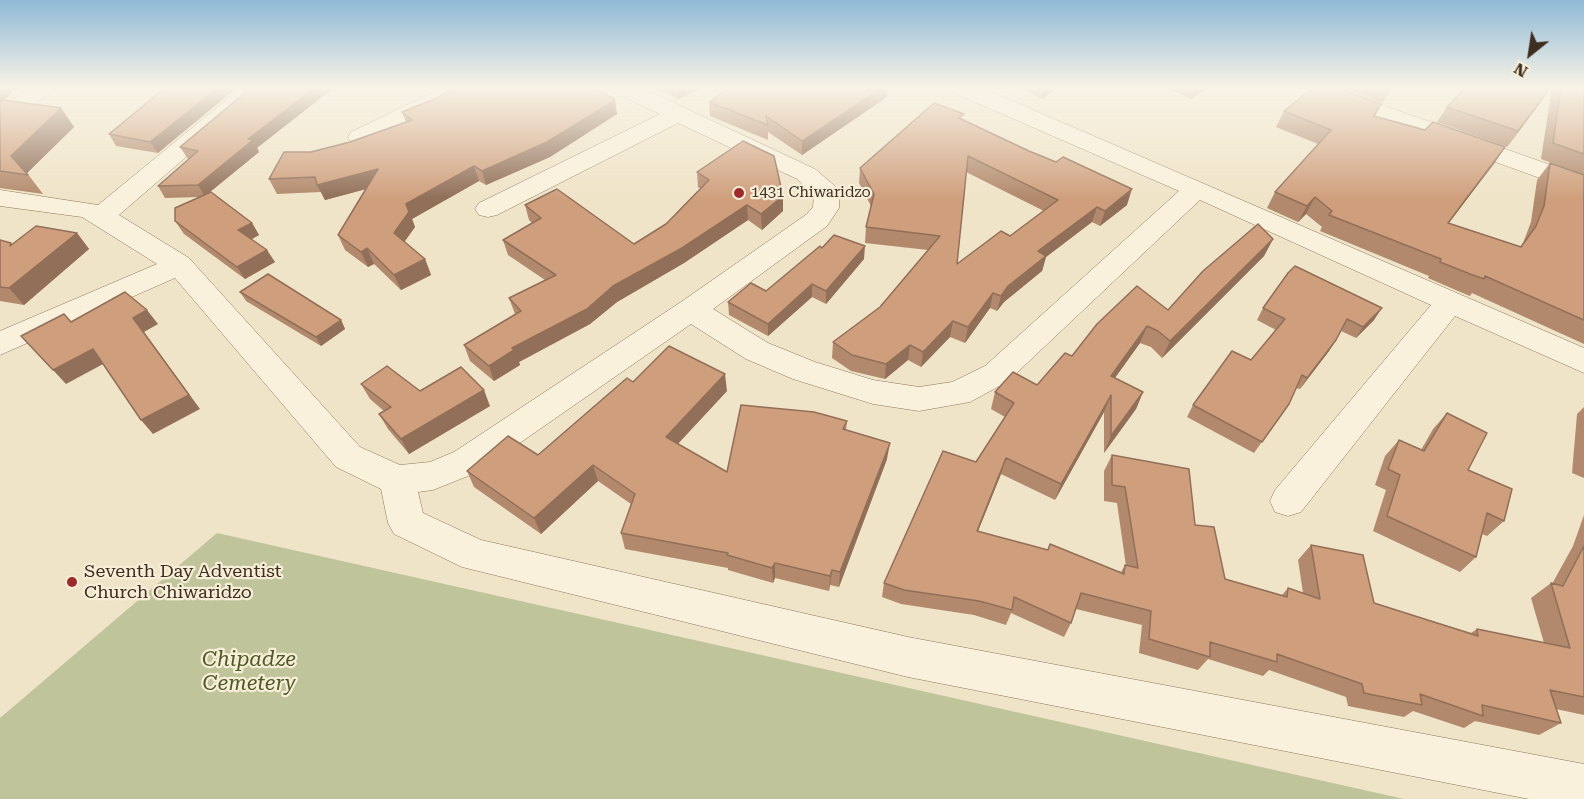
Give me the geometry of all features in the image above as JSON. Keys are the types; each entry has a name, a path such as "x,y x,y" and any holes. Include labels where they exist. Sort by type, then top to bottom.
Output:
{"street":[{"path":"101,216 211,124"},
{"path":"360,137 386,124"},
{"path":"488,209 657,124"},
{"path":"0,198 88,210 179,265 348,457 398,480 434,476 466,462 692,309 817,220 826,208 827,193 806,174 696,124"},
{"path":"1047,124 1584,361"},
{"path":"1413,124 1584,186"},
{"path":"692,309 716,327 757,351 804,370 873,392 919,399 958,393 996,374 1197,189"},
{"path":"0,344 179,265"},
{"path":"1288,501 1450,302"},
{"path":"398,480 407,523 476,555 908,657 1584,787"}],"green space":[{"name":"Chipadze Cemetery","path":"217,533 1404,799 0,799 0,718"}],"building":[{"path":"0,124 44,124 11,156 28,175 0,171"},
{"path":"121,124 172,124 150,142 109,134"},
{"path":"207,124 267,124 248,139 253,140 198,185 158,186 198,151 180,147"},
{"path":"400,124 576,124 547,142 482,171 474,166 406,204 409,212 394,233 425,259 394,275 367,248 361,252 338,235 378,169 317,185 315,177 269,179 284,152 311,152 350,142"},
{"path":"778,124 827,124 802,141"},
{"path":"910,124 972,124 1056,162 1063,157 1132,189 1105,211 1097,207 1038,251 1046,256 1008,286 1001,296 993,293 968,327 953,321 923,352 910,345 886,364 852,355 833,342 880,307 940,236 866,227 874,194 860,168","holes":["968,156 1058,200 1010,236 1001,231 957,264"]},
{"path":"1317,124 1404,124 1425,130 1431,124 1440,124 1505,147 1448,223 1521,247 1536,226 1544,206 1550,163 1584,175 1584,320 1485,276 1484,279 1470,274 1440,262 1441,259 1329,215 1332,211 1315,197 1307,206 1275,192 1331,130"},
{"path":"1498,124 1523,124 1518,131"},
{"path":"1556,124 1584,124 1584,154 1553,143"},
{"path":"743,141 774,156 783,196 761,214 747,205 682,248 613,286 587,309 512,348 514,350 489,366 464,345 521,311 509,298 556,275 503,240 541,218 525,205 557,189 634,244 666,224 709,180 697,172"},
{"path":"211,192 252,223 238,230 267,250 237,267 175,221 175,208"},
{"path":"1258,224 1273,239 1170,341 1158,331 1147,326 1111,376 1143,392 1111,436 1111,395 1061,484 1006,458 977,531 1048,550 1050,544 1124,574 1125,565 1138,568 1125,487 1112,485 1112,455 1189,469 1195,525 1214,527 1225,579 1287,597 1288,588 1320,599 1311,545 1363,555 1374,603 1478,636 1477,629 1570,648 1551,583 1563,586 1584,546 1584,697 1550,690 1561,723 1482,705 1483,716 1420,694 1422,705 1364,693 1362,684 1277,654 1277,662 1210,642 1210,657 1149,639 1151,611 1081,593 1071,623 1014,597 1012,610 979,601 904,590 884,583 943,451 976,462 1014,403 995,392 1013,372 1037,385 1065,353 1072,356 1097,324 1137,286 1168,310 1203,271"},
{"path":"36,226 77,233 9,288 0,287 0,240 11,243 10,246"},
{"path":"834,235 865,246 826,291 812,284 768,324 728,302 751,283 766,291 820,246 822,248"},
{"path":"1295,266 1382,308 1363,327 1347,319 1336,340 1307,378 1302,375 1289,404 1262,442 1193,405 1232,351 1251,360 1285,319 1263,308"},
{"path":"268,274 341,320 316,337 240,292"},
{"path":"125,292 147,310 133,318 189,395 141,420 93,349 53,370 21,336 64,314 71,322"},
{"path":"669,346 725,374 666,437 727,472 741,405 814,412 847,421 843,429 890,443 840,572 832,570 830,576 775,563 772,568 727,555 728,553 621,533 635,494 593,465 534,518 467,471 508,436 538,455 627,378 633,382"},
{"path":"387,366 420,391 461,367 484,390 401,439 379,414 391,407 361,384"},
{"path":"1447,413 1487,433 1468,470 1512,489 1504,521 1487,513 1476,557 1387,516 1400,475 1388,469 1399,440 1424,451"}],"place":[{"name":"1431 Chiwaridzo","path":"739,193"},
{"name":"Seventh Day Adventist Church Chiwaridzo","path":"72,582"}]}
